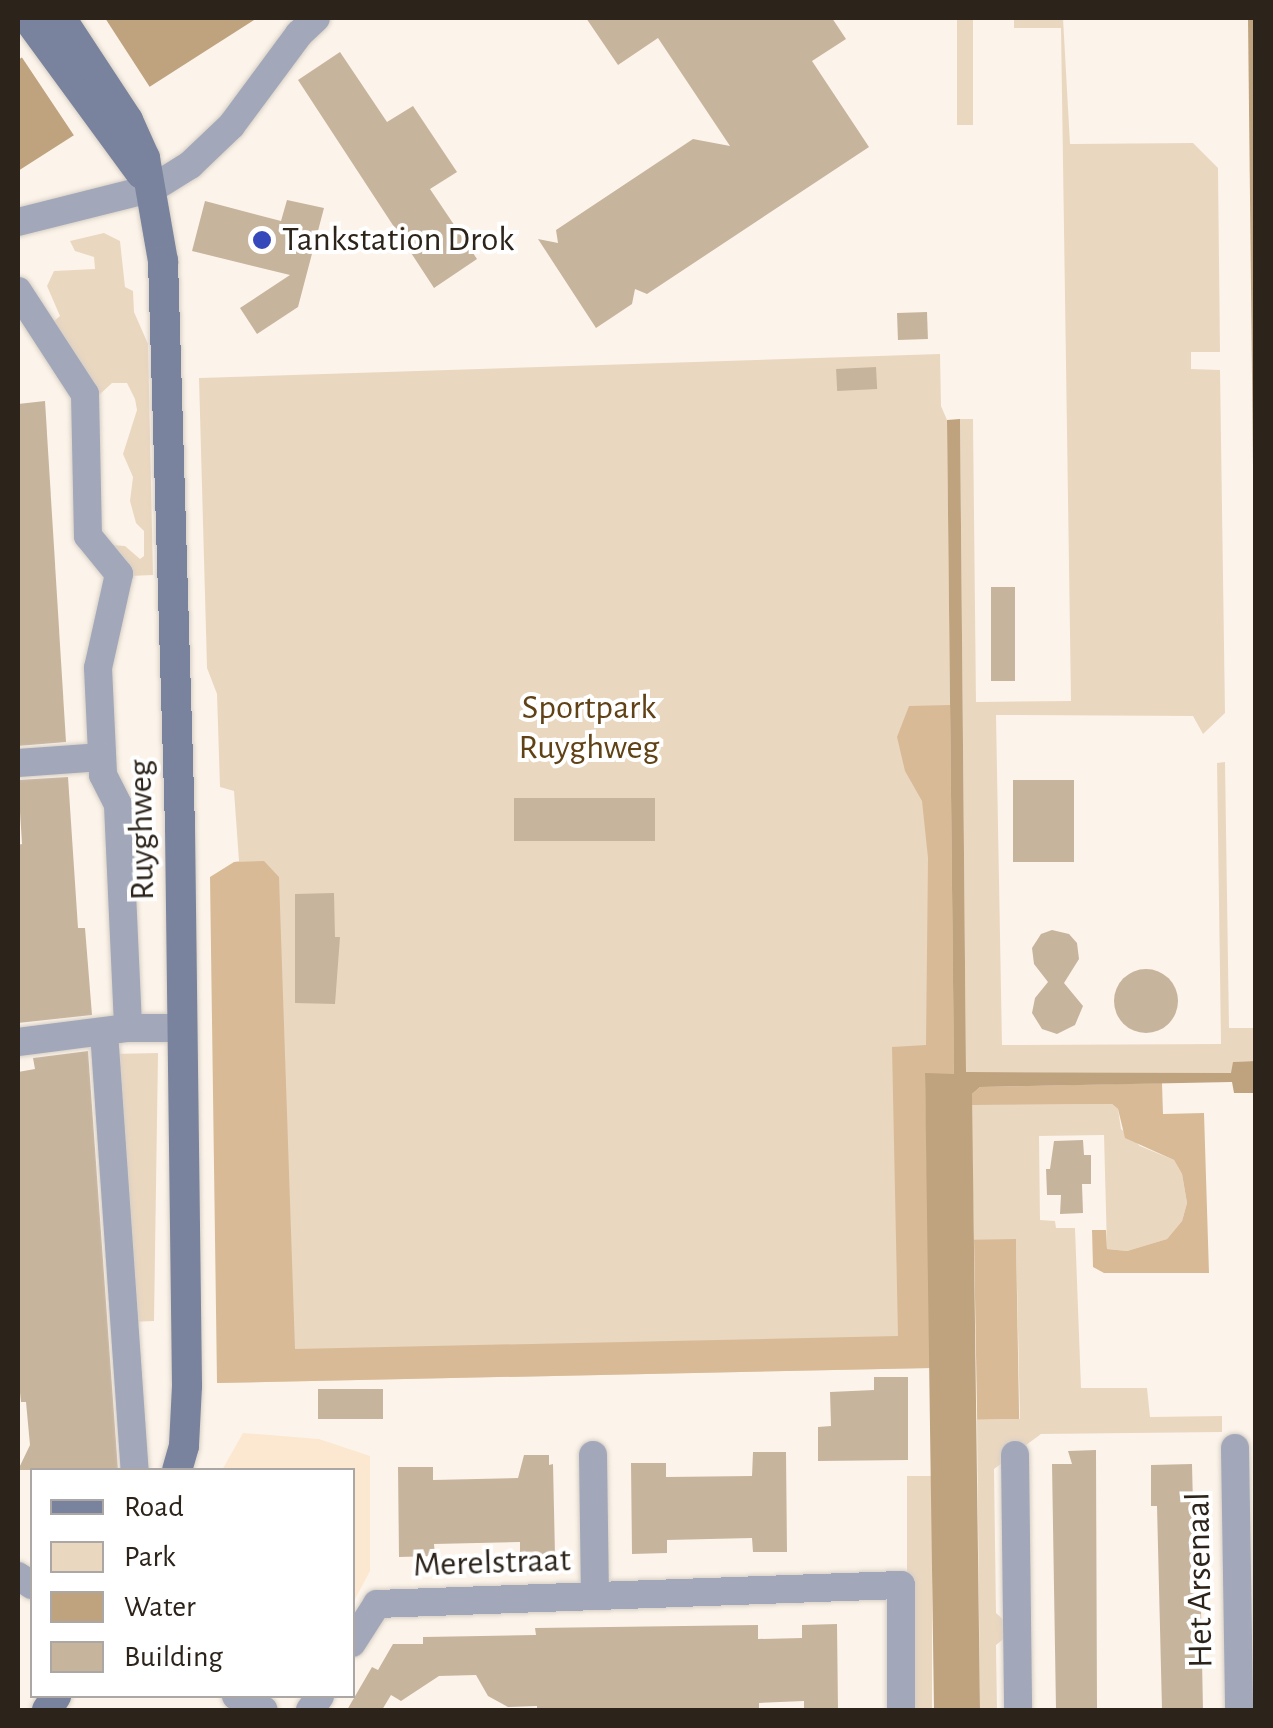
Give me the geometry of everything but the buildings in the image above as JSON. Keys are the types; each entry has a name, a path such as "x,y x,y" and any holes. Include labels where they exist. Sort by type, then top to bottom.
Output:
{"street":[{"path":"18,222 153,188 190,165 231,126 316,18"},
{"name":"Ruyghweg","path":"50,25 119,127 153,188 166,318 187,1386 184,1446 178,1468"},
{"name":"Ruyghweg","path":"18,292 85,394 88,536 119,574 98,663 104,780 118,806 116,1030 135,1468"},
{"name":"Ruyghweg","path":"18,762 102,757"},
{"path":"18,1042 116,1030 181,1028"},
{"name":"Het Arsenaal","path":"1236,1448 1239,1710"},
{"path":"1015,1455 1018,1710"},
{"name":"Merelstraat","path":"592,1456 595,1596"},
{"name":"Merelstraat","path":"355,1638 377,1604 901,1585 901,1710"},
{"path":"240,1698 264,1710"}],"shaded area":[{"path":"950,705 954,1074 925,1074 931,1368 217,1383 210,877 234,862 264,861 279,877 295,1349 898,1336 892,1047 926,1045 928,858 922,801 905,771 897,737 909,706"},
{"path":"1162,1083 1163,1114 1204,1113 1209,1273 1104,1273 1093,1267 1092,1230 1106,1230 1107,1249 1127,1251 1167,1239 1182,1221 1187,1203 1182,1174 1174,1160 1125,1138 1118,1109 1112,1104 971,1105 972,1094 980,1087"},
{"path":"1016,1239 1019,1419 977,1420 974,1240"},
{"path":"243,1433 319,1439 370,1456 370,1571 355,1599 355,1468 223,1468"}],"green space":[{"path":"957,18 973,18 973,125 957,125"},
{"path":"1014,18 1063,18 1070,144 1193,143 1218,168 1220,352 1191,352 1191,369 1220,370 1225,713 1203,734 1193,716 996,715 1002,1045 1221,1044 1217,763 1225,762 1229,1028 1256,1028 1255,1061 1234,1062 1232,1073 966,1072 960,419 973,419 976,702 1071,701 1061,28 1014,28"},
{"path":"104,233 120,241 125,287 133,291 134,312 148,344 153,575 130,576 126,560 111,545 125,546 140,559 144,556 144,531 136,523 130,501 133,477 123,454 137,410 135,399 127,383 112,383 99,395 52,323 60,316 47,286 54,271 95,269 94,257 75,251 70,241"},
{"name":"Sportpark Ruyghweg","path":"940,354 941,406 947,420 954,1064 925,1073 931,1368 217,1383 234,862 239,861 234,791 220,787 217,694 207,668 199,378"},
{"path":"158,1053 154,1321 130,1322 111,1054"},
{"path":"1112,1104 1118,1109 1121,1129 1140,1146 1174,1160 1182,1174 1187,1203 1182,1221 1167,1239 1127,1251 1107,1249 1104,1135 1039,1136 1040,1220 1055,1221 1056,1228 1075,1228 1081,1388 1147,1388 1150,1417 1222,1416 1222,1432 1041,1434 994,1469 996,1613 1006,1622 1007,1636 996,1645 997,1710 980,1710 977,1420 1020,1419 1016,1240 974,1240 971,1105"},
{"path":"907,1476 932,1476 932,1710 907,1710"}],"water":[{"path":"81,18 257,18 18,171 18,60"},
{"path":"1248,18 1256,18 1255,645"},
{"path":"960,419 966,1072 1231,1073 1233,1062 1255,1061 1256,1093 1234,1093 1232,1082 980,1087 972,1094 980,1710 934,1710 925,1073 954,1074 947,420"}],"pier":[{"path":"79,18 105,18 153,92 77,140 21,56"}],"place":[{"name":"Tankstation Drok","path":"262,240"}]}
